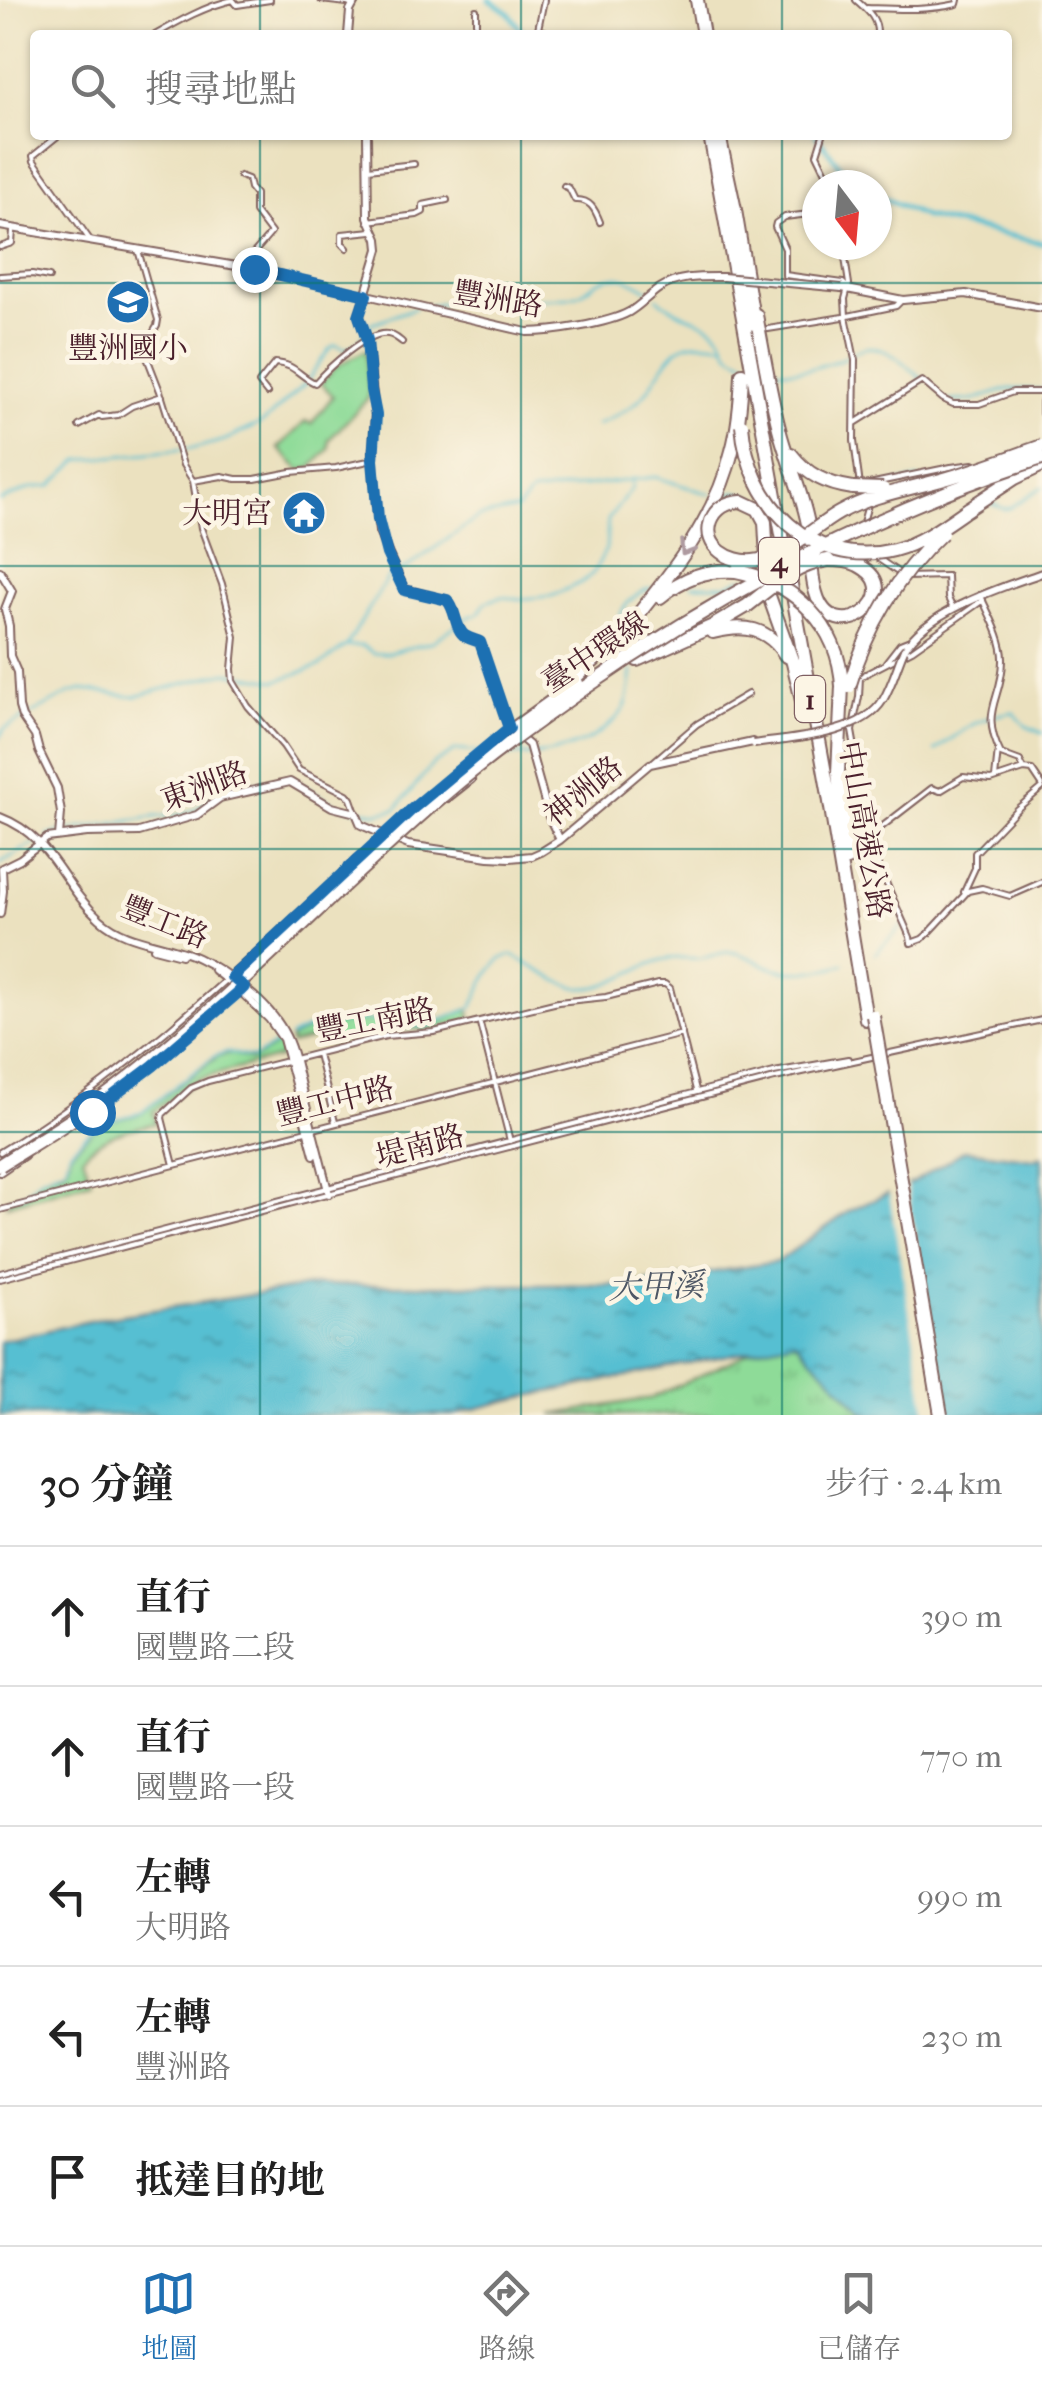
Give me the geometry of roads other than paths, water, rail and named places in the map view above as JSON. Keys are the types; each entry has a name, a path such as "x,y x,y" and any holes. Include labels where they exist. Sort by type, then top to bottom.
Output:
{"highway":[{"path":"689,0 693,30"},
{"path":"697,0 702,30"},
{"path":"711,140 755,365 790,452 820,480 875,490 925,484"},
{"name":"中山高速公路","path":"720,140 828,790 942,1415"},
{"path":"620,637 666,579 706,517 727,470 755,365"},
{"name":"中山高速公路","path":"755,365 847,859 933,1415"},
{"path":"540,714 644,656 728,618 786,575 814,562 852,562 860,566 872,577 876,589 873,604 861,616 842,619 828,612 818,599 814,585 808,525 778,424"},
{"path":"740,426 748,462 767,500 791,526 822,545 856,552 892,550 916,542 1016,478 1042,453"},
{"path":"828,790 769,596 765,522 758,509 740,501 726,504 716,512 710,524 714,545 725,556 754,561 781,551 861,502 1042,453"},
{"name":"臺中環線","path":"0,1154 86,1101 190,1018 394,829 540,714 652,642 785,566 944,492 1042,453"},
{"path":"847,859 838,739 846,686 873,622 894,587 922,552 968,509"},
{"path":"540,714 664,593 684,580 715,571 748,573 784,589 815,614 835,648 846,686"},
{"path":"644,656 691,637 746,627 762,633 781,648 796,676"},
{"name":"臺中環線","path":"0,1165 90,1107 153,1058 447,792 540,714"}],"street":[{"path":"165,30 224,2 233,0 237,5 270,0"},
{"path":"321,0 354,3 349,30"},
{"path":"541,30 544,0"},
{"path":"856,0 867,8 877,30"},
{"path":"867,8 924,9 957,4 958,0"},
{"path":"476,10 476,30"},
{"path":"52,140 33,156 34,161 91,242"},
{"path":"367,140 368,221 379,249 359,316 367,340 376,415 373,460 379,532 402,586 408,592 452,604 462,633 480,642 509,728 530,745 548,817 560,840"},
{"path":"821,140 817,154 825,170"},
{"path":"368,170 414,164"},
{"path":"240,176 248,179 255,194 255,212 271,233 252,254 254,269"},
{"path":"564,186 575,200 588,202 600,222"},
{"path":"368,221 417,216 423,212 423,205 447,200"},
{"path":"802,215 776,222 786,249 786,275 843,283 845,288"},
{"name":"豐洲路","path":"0,226 254,269 512,330 541,332 624,315 663,286 692,277 845,288 903,300 966,294 1042,308"},
{"path":"0,247 12,243 13,230"},
{"path":"347,248 342,243 343,233 372,230"},
{"path":"138,250 158,320 145,353 183,465 193,481 202,528 222,584 235,634 234,684 299,770 348,795 356,813"},
{"path":"844,260 846,316 854,357 856,488 870,500 860,537"},
{"path":"0,276 50,277"},
{"path":"768,328 896,306 903,300"},
{"path":"267,393 259,382 274,363 298,370 315,383 328,367 367,340 393,334 402,342"},
{"path":"855,423 924,380 942,399 953,404 979,404 1012,392 1042,392"},
{"path":"78,426 99,414 118,415 162,396"},
{"path":"1042,402 1042,413"},
{"path":"856,488 951,467 1042,453"},
{"path":"193,481 222,476 255,479 373,460"},
{"path":"864,545 905,577 947,576 953,609"},
{"path":"0,571 12,588 5,609 9,654 17,672 18,704 58,788 60,836"},
{"name":"神洲路","path":"356,813 361,825 399,842 476,855 532,856 560,840 650,764 857,724 884,698 910,640 953,609 1042,574"},
{"path":"996,778 998,750 990,713 1002,676 1003,654 982,598 912,650 860,677 852,731 856,758 845,792 849,819 866,840 911,943 922,939 968,891 982,888 1010,896 1042,882"},
{"path":"886,662 900,644 910,640"},
{"path":"650,764 697,724 748,694"},
{"path":"0,1154 132,1061 230,979 383,835 509,728"},
{"path":"0,1173 118,1092 184,1040 399,842 522,739"},
{"path":"998,750 1020,760 1024,769"},
{"path":"866,840 932,788 940,792 963,777 996,778 1032,770 1042,786 975,854 976,868 960,899"},
{"name":"東洲路","path":"0,914 1,868 39,843 60,836 139,832 197,815 220,798 290,782 332,807 356,813"},
{"name":"豐工路","path":"0,819 39,843 84,907 104,928 129,942 202,962 230,979 280,1024 326,1191"},
{"name":"豐工南路","path":"174,1166 162,1118 165,1110 198,1085 292,1060 396,1034 424,1034 558,1002 606,997 658,984 670,988 682,1034"},
{"name":"堤南路","path":"0,1276 797,1067 914,1050 940,1040 1042,1020"},
{"path":"480,1022 511,1143"},
{"path":"682,1034 697,1095"},
{"name":"豐工中路","path":"0,1210 682,1034"},
{"path":"318,1054 336,1122"}],"water":[{"name":"大甲溪","path":"965,1150 1034,1159 1042,1156 1042,1415 866,1415 796,1341 453,1415 0,1415 0,1341 103,1318 316,1285 630,1285 777,1262 849,1211 914,1182"}],"waterway":[{"path":"490,0 509,13 521,30"},
{"path":"820,140 843,170"},
{"path":"892,202 925,217 1042,243"},
{"path":"428,306 508,292 531,298 570,296 611,277 630,280 648,290"},
{"path":"657,298 711,327 728,351 746,361"},
{"path":"0,501 31,488 51,486 79,460 196,448 253,427 265,421 305,384 330,348 335,345 347,349 359,342 370,324 415,308"},
{"path":"597,425 639,400 681,347 692,343 723,345"},
{"path":"773,369 816,367 872,347 897,358 924,381"},
{"path":"950,401 973,400 1009,389 1042,390"},
{"path":"347,645 390,574 405,569 479,517 518,509 531,493 655,477 710,494"},
{"path":"0,738 4,729 70,693 83,690 134,697 226,672 276,681 319,666 346,646 362,646 384,654 432,642 478,614 486,602 501,597 552,596 594,572 606,549 608,520 632,488 632,478"},
{"path":"887,486 919,479"},
{"path":"990,503 1010,508 1042,487"},
{"path":"722,495 736,492 755,498"},
{"path":"692,585 727,585 742,578"},
{"path":"619,629 620,615 628,603 651,588"},
{"path":"504,755 554,752 601,732 626,705 632,671"},
{"path":"935,751 980,721 1000,714 1013,712 1026,726 1042,733"},
{"path":"345,807 377,813 396,809 432,765 456,750 476,752"},
{"path":"48,836 179,815 237,786 285,780"},
{"path":"293,780 338,806"},
{"path":"0,863 37,842"},
{"path":"875,954 901,927"},
{"path":"290,1037 313,1026 366,1020 426,1026 472,1008 492,968 512,955 582,988 612,982 667,959 727,952 785,971 815,971 844,964"},
{"path":"20,1195 40,1178 66,1167 70,1151 103,1122 141,1113 215,1056 227,1052 253,1058 283,1040"}],"place":[{"name":"豐洲國小","path":"128,302"},
{"name":"大明宮","path":"304,513"}]}
